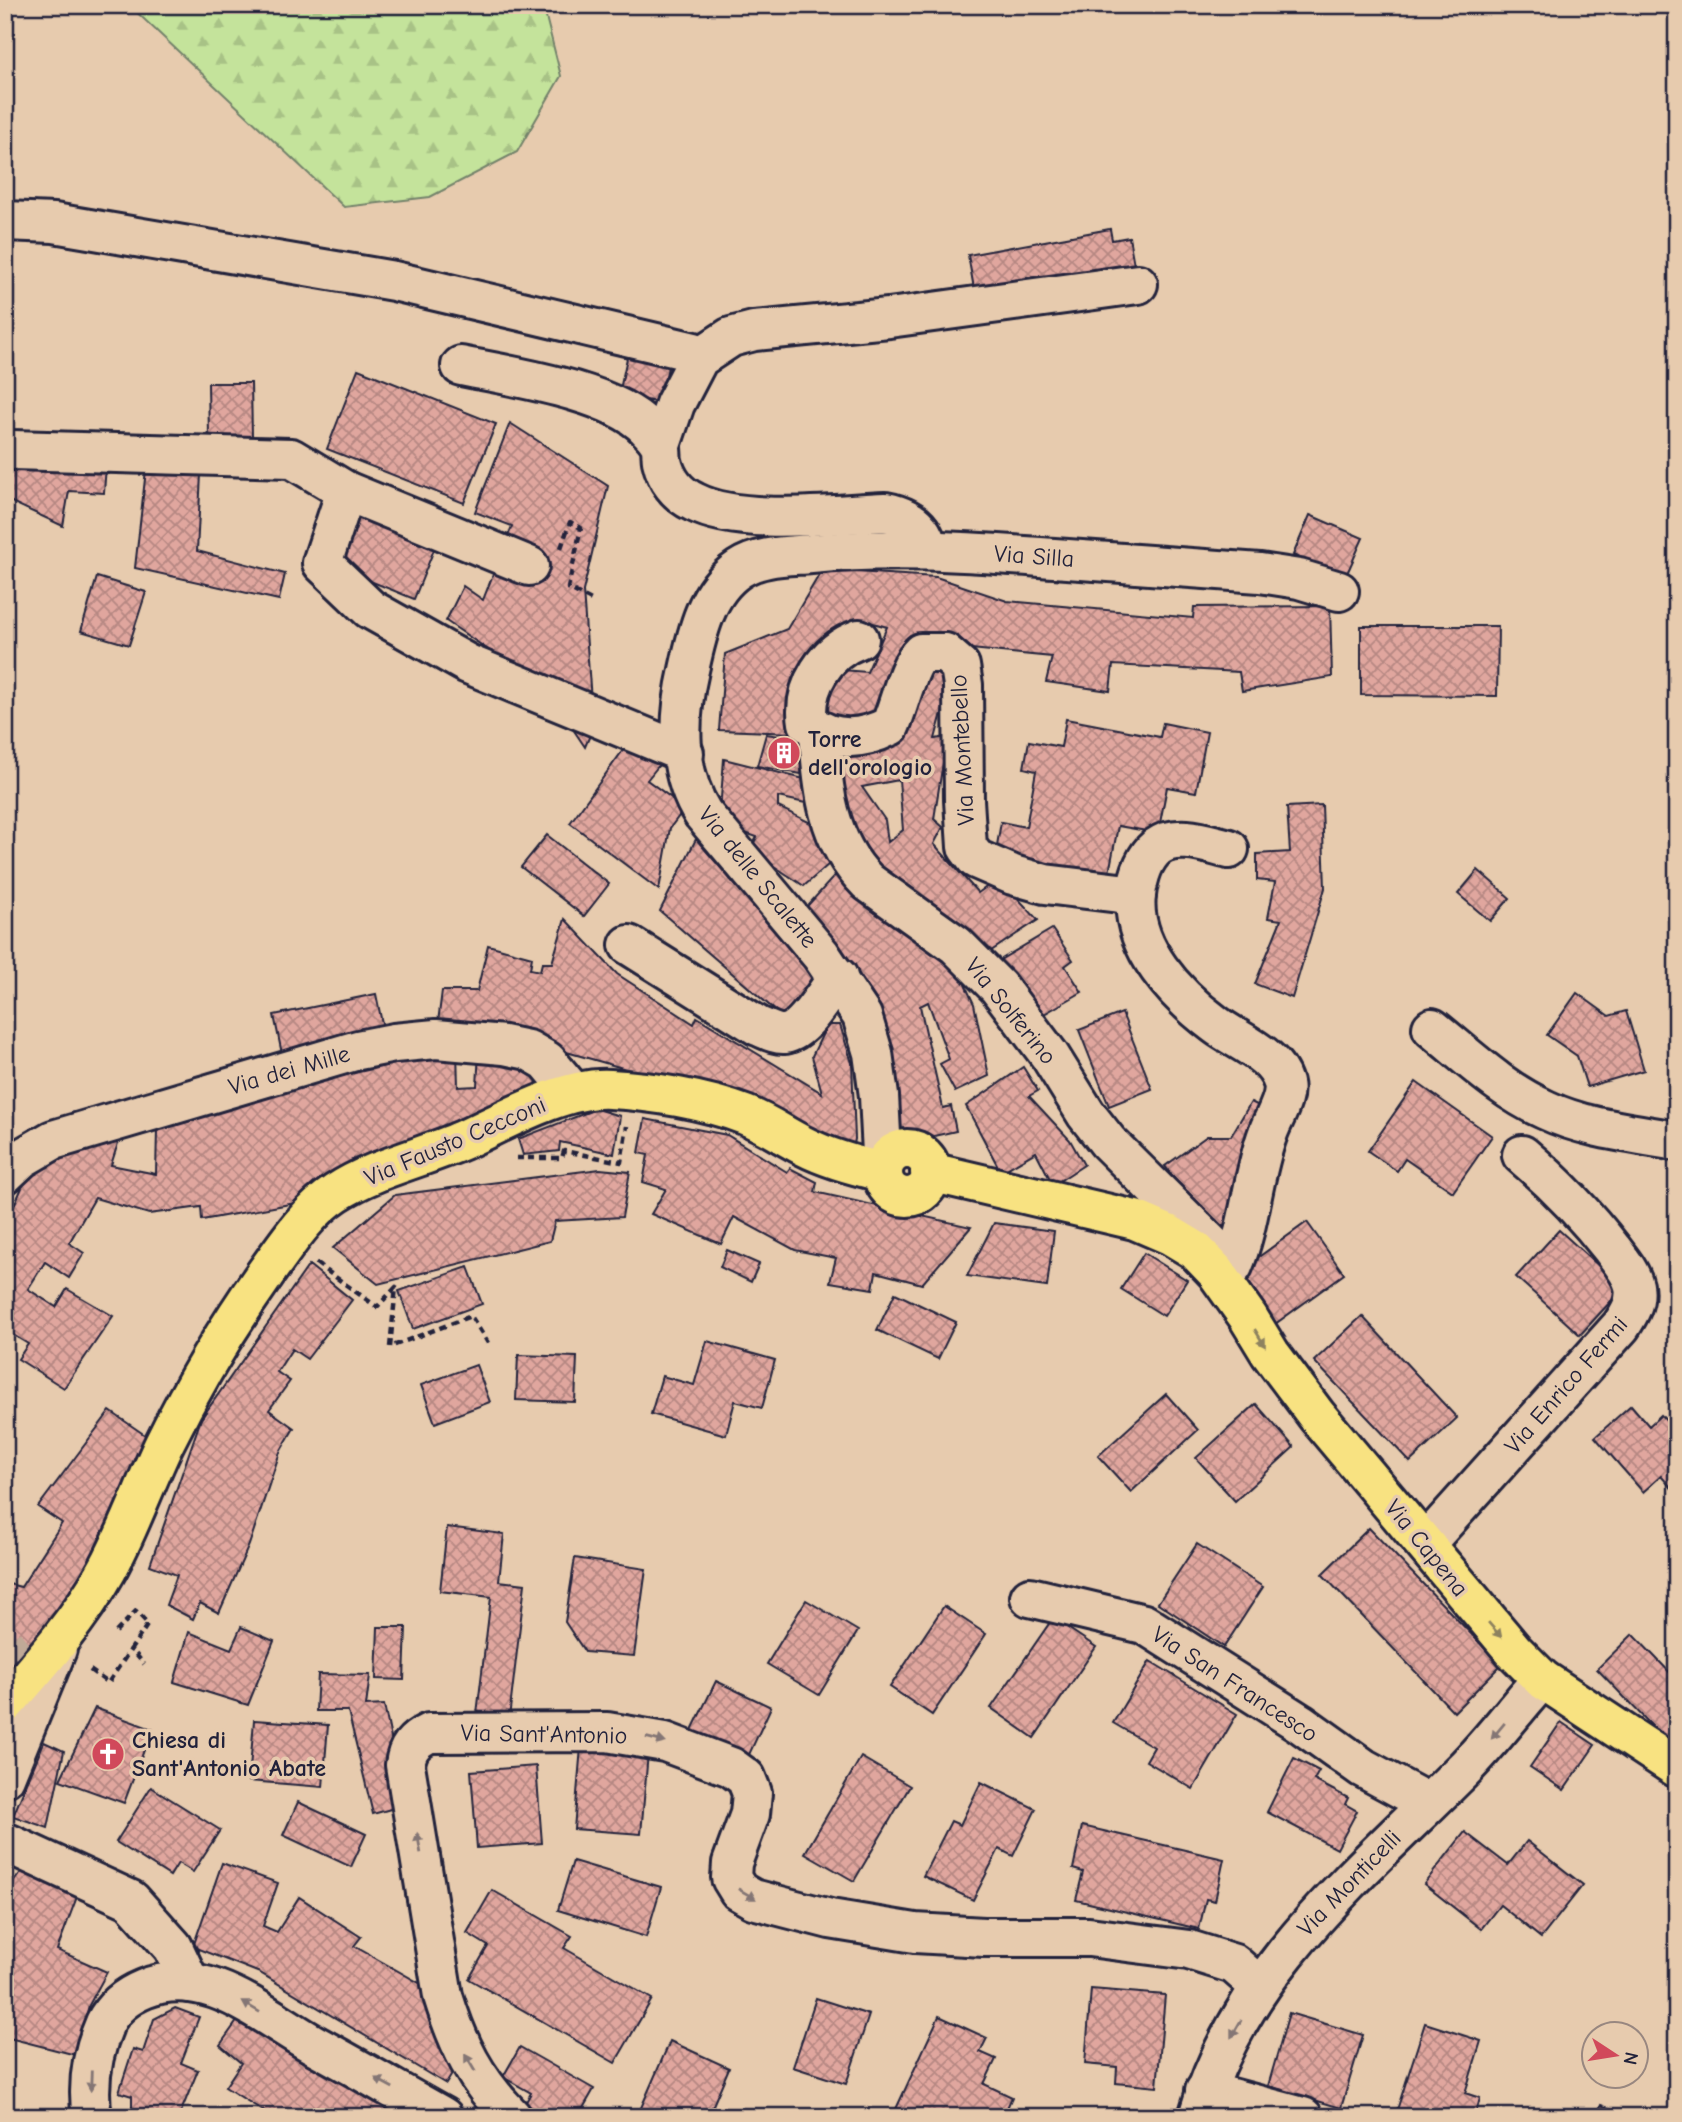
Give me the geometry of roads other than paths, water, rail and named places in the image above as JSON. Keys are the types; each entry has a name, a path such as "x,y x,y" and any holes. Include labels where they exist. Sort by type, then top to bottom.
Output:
{"main road":[{"name":"Via Fausto Cecconi","path":"5,1704 23,1667 70,1626 112,1561 164,1444 224,1335 287,1242 319,1206 337,1192 573,1092 598,1088 627,1090 721,1107 756,1120 818,1153 872,1170"},
{"name":"Via Capena","path":"872,1170 884,1180 893,1193 907,1197 922,1192 930,1179 930,1172 1135,1220 1187,1244 1228,1274 1292,1384 1426,1544 1493,1629 1542,1679 1677,1768"}],"street":[{"path":"5,221 54,223 394,281 694,352 699,358"},
{"path":"928,549 926,536 919,528 898,515 885,512 751,517 694,502 678,492 668,478 661,446 674,404 699,358 731,337 754,331 889,318 1138,284"},
{"path":"461,366 526,379 607,404 635,417 661,446"},
{"path":"12,450 291,457 346,491 529,566"},
{"path":"346,491 322,563 370,609 468,664 684,754"},
{"name":"Via Silla","path":"731,575 748,564 765,558 861,549 928,549 1260,573 1298,579 1339,591"},
{"name":"Via delle Scalette","path":"731,575 709,604 696,641 682,708 684,754 690,790 704,814 838,977 862,1016 873,1054 879,1096 872,1170"},
{"path":"819,732 808,723 806,713 812,687 824,662 837,650 859,639"},
{"name":"Via Montebello","path":"819,732 865,737 890,726 900,706 914,660 921,653 945,653 960,666 963,685 967,847 976,859 1013,875 1045,884 1136,895"},
{"name":"Via Solferino","path":"819,732 826,806 834,832 855,869 868,882 956,945 998,988 1050,1056 1102,1135 1228,1274"},
{"path":"1228,1274 1243,1238 1259,1160 1280,1104 1283,1084 1262,1056 1215,1024 1187,999 1161,970 1152,958 1140,931 1135,907 1136,895 1148,858 1165,843 1194,841 1229,849"},
{"path":"629,945 758,1026 777,1033 792,1031 804,1022 838,977"},
{"path":"1432,1028 1503,1086 1546,1111 1595,1126 1677,1141"},
{"name":"Via dei Mille","path":"5,1174 22,1158 53,1140 358,1049 394,1043 453,1039 528,1051 547,1061 573,1092"},
{"name":"Via Enrico Fermi","path":"1426,1544 1621,1326 1633,1305 1634,1284 1623,1264 1573,1201 1522,1156"},
{"name":"Via San Francesco","path":"1030,1597 1144,1624 1300,1723 1363,1768 1428,1803"},
{"path":"5,1777 70,1626"},
{"name":"Via Monticelli","path":"1201,2104 1215,2067 1261,1987 1309,1922 1475,1757 1542,1679"},
{"name":"Via Sant'Antonio","path":"512,2117 496,2101 465,2056 443,1996 405,1765 406,1754 412,1744 429,1733 587,1730 617,1733 665,1742 731,1767 746,1778 752,1793 750,1814 732,1863 731,1878 739,1891 753,1899 830,1919 915,1933 984,1937 1089,1937 1189,1950 1234,1964 1261,1987"},
{"path":"5,1842 131,1900 173,1947 190,1983"},
{"path":"92,2117 91,2068 102,2031 112,2012 132,1994 169,1982 190,1983 231,1994 443,2117"},
{"path":"1201,2104 1303,2117"}],"tunnel":[{"path":"5,1644 17,1659"}],"place":[{"name":"Torre dell'orologio","path":"784,753"},
{"name":"Chiesa di Sant'Antonio Abate","path":"108,1754"}]}
